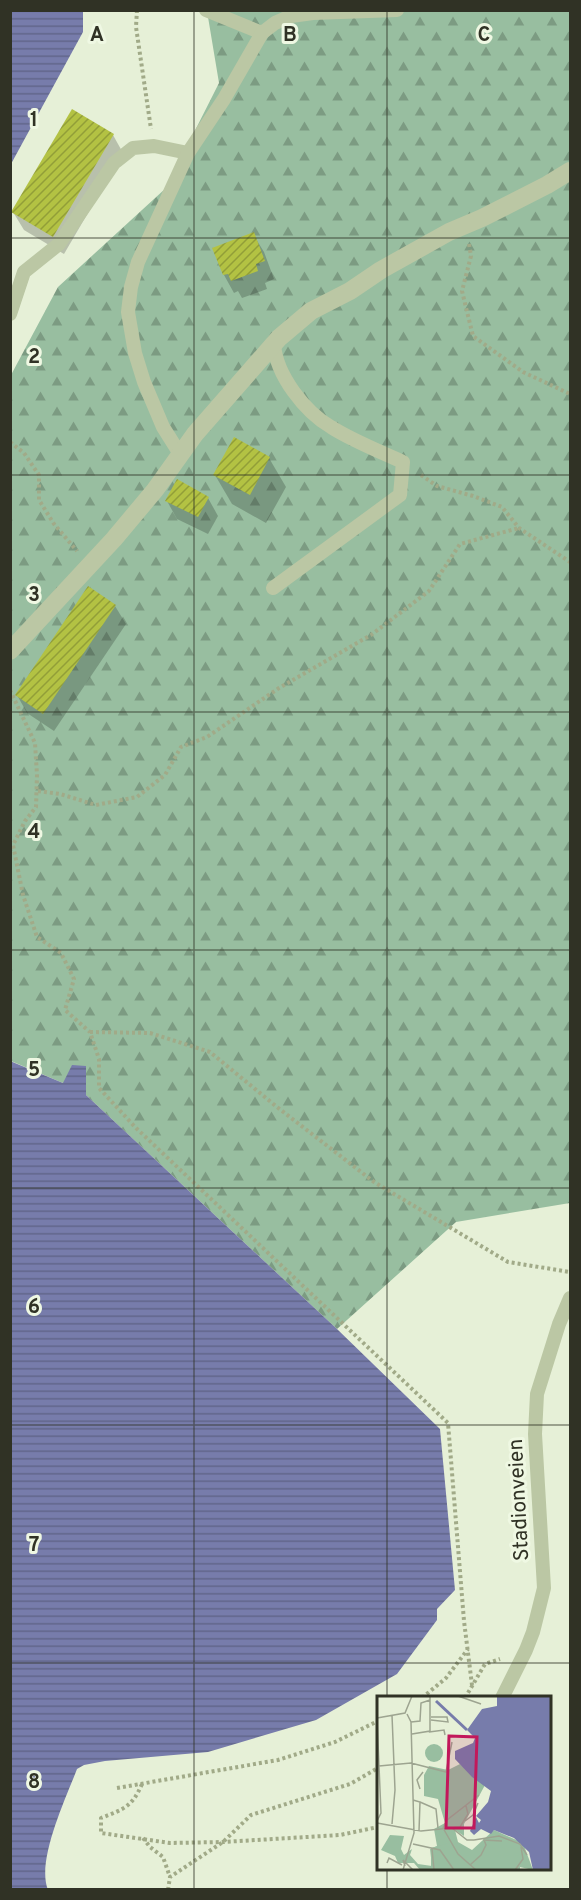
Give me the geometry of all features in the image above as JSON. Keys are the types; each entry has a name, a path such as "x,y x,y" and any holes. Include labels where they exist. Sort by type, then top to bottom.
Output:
{"street":[{"path":"10,651 114,539 155,490 180,454 274,344 311,311 350,291 391,264 449,232 547,185 570,171"}],"lane":[{"path":"206,10 262,33"},
{"path":"180,454 163,427 144,382 135,353 128,312 131,287 138,262 188,153 225,99 262,33 275,23 291,16 313,13 397,10"},
{"path":"10,314 24,272 59,244 114,163 133,148 154,146 188,153"},
{"path":"273,588 400,495 403,462 331,428 316,417 288,384 279,368 274,344"},
{"name":"Stadionveien","path":"503,1696 533,1632 544,1588 536,1464 537,1394 552,1344 570,1298"}],"path":[{"path":"137,10 136,27 154,146"},
{"path":"467,225 471,256 462,291 472,336 523,372 570,394"},
{"path":"10,442 24,453 39,475 39,500 54,524 90,565"},
{"path":"403,462 436,486 502,507 519,528 570,562"},
{"path":"38,791 60,794 96,805 137,797 165,775 181,747 207,737 279,688 371,635 429,591 460,544 519,528"},
{"path":"10,690 35,743 38,791 36,807 13,845 23,895 37,937 61,953 74,979 65,1010 90,1032 99,1059 99,1088 136,1128 448,1423 463,1613 472,1685"},
{"path":"90,1032 150,1033 210,1053 374,1182 508,1262 570,1272"},
{"path":"424,1696 446,1678 468,1648"},
{"path":"466,1696 484,1664 526,1650"},
{"path":"117,1788 278,1760 335,1742 377,1721"},
{"path":"170,1877 223,1842 251,1815 350,1784 377,1769"},
{"path":"142,1784 135,1801 101,1818 101,1833 170,1843 223,1842 340,1835 377,1827"},
{"path":"142,1838 163,1857 170,1877 168,1890"}],"green space":[{"path":"207,11 570,11 570,1203 456,1222 337,1329 86,1095 11,1061 11,375 58,287 166,188 219,83"}],"water":[{"path":"11,10 83,11 83,32 11,164"},
{"path":"10,1061 63,1083 72,1065 86,1066 86,1095 337,1329 440,1429 455,1590 437,1609 437,1620 397,1674 316,1720 208,1752 105,1761 84,1765 77,1769 49,1847 45,1878 48,1890 10,1889"}],"building":[{"path":"72,109 114,134 53,237 11,212"},
{"path":"254,232 265,261 256,264 258,271 231,281 228,274 223,275 212,248"},
{"path":"234,437 270,457 250,495 213,475"},
{"path":"177,479 209,497 198,517 165,501"},
{"path":"88,586 116,605 43,714 15,695"}]}
